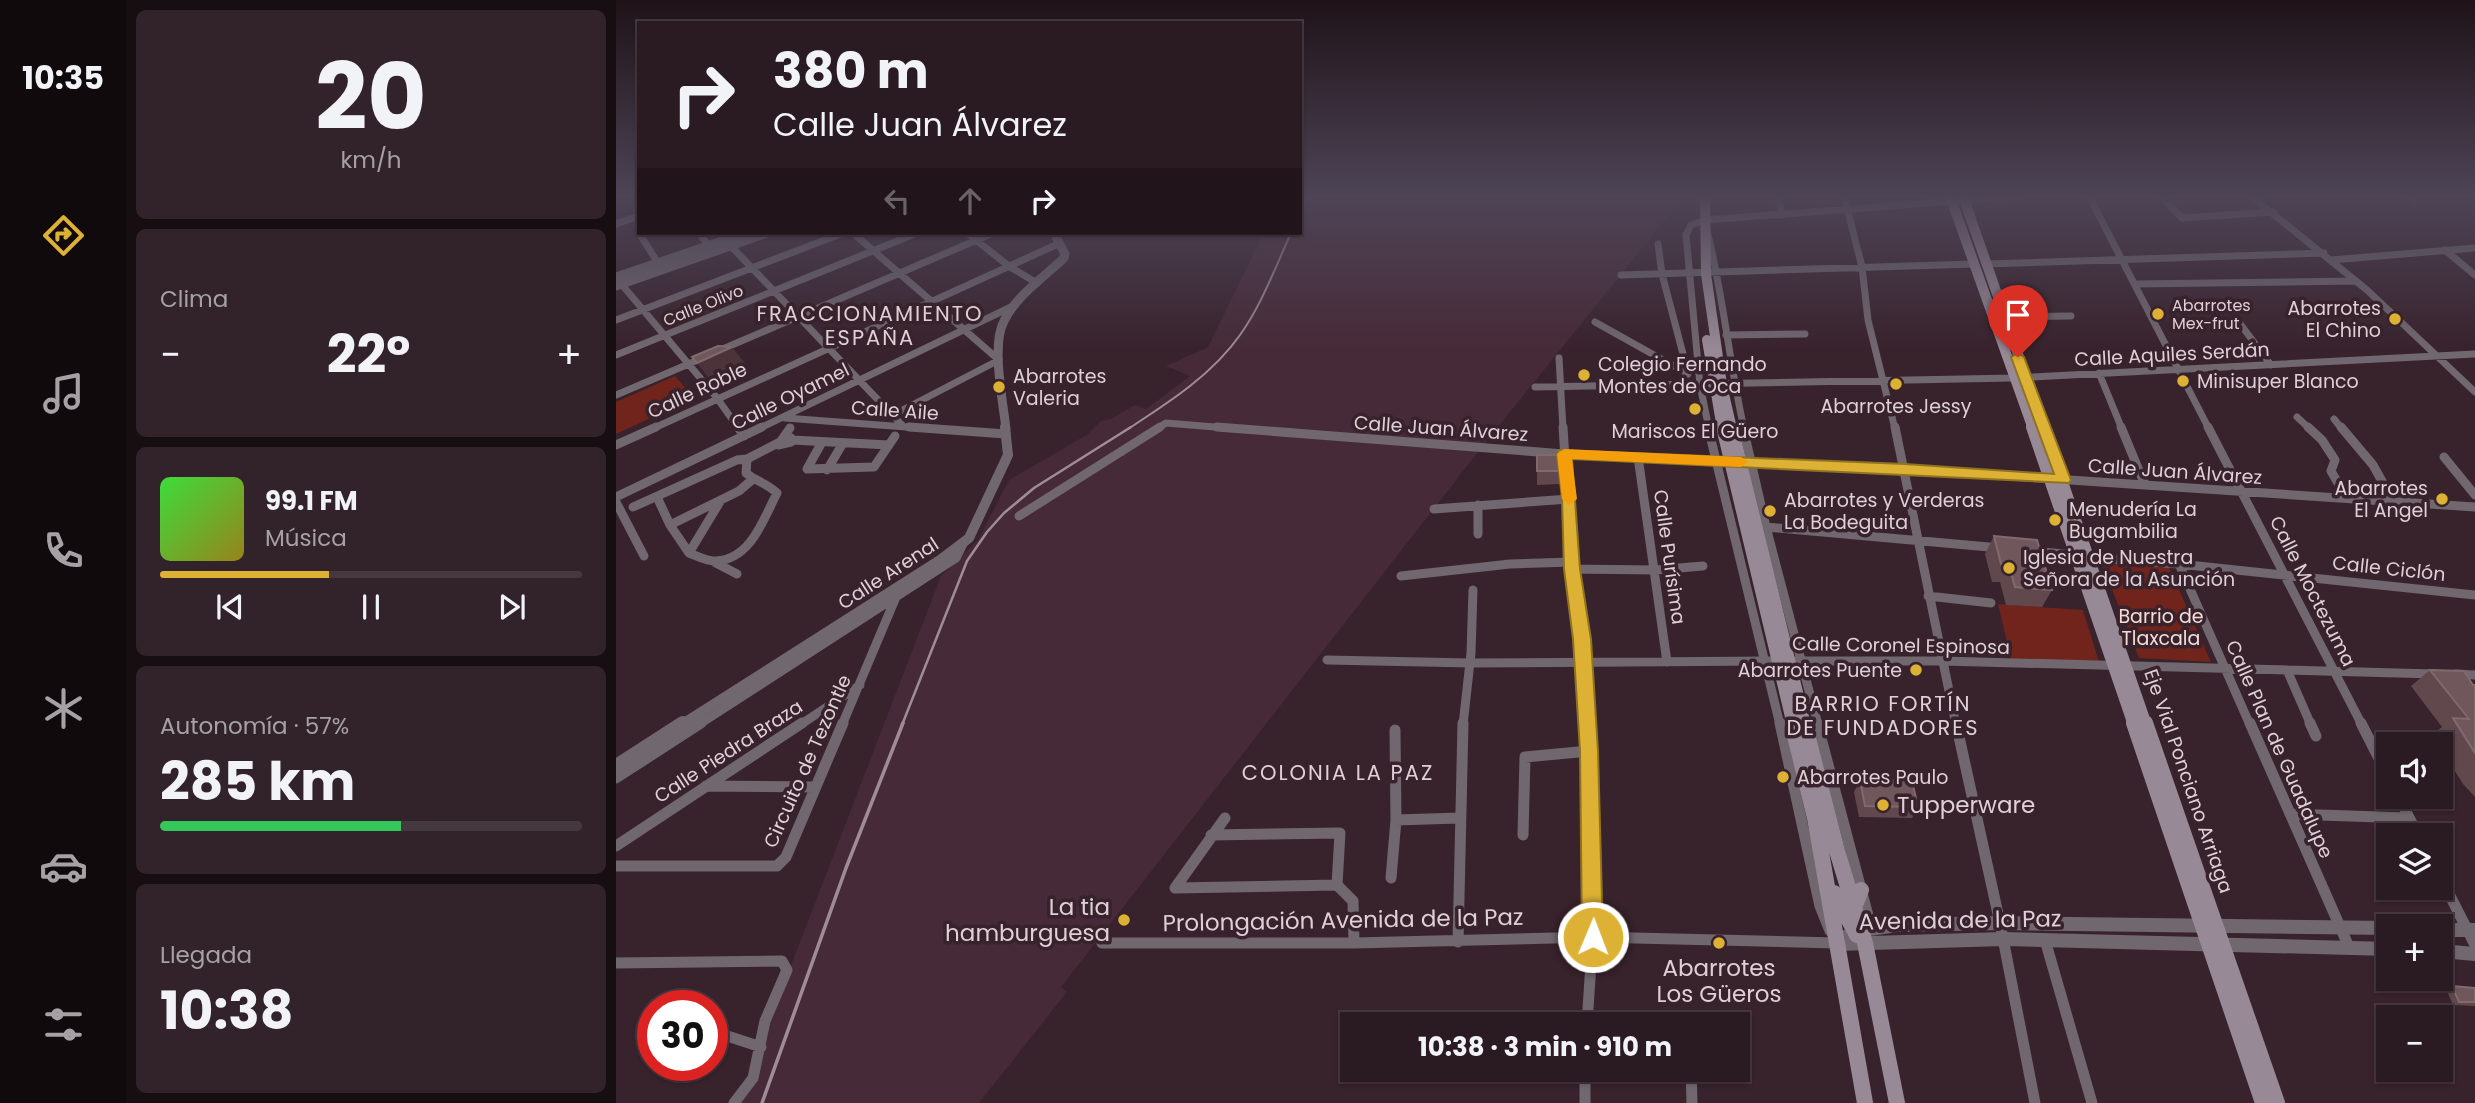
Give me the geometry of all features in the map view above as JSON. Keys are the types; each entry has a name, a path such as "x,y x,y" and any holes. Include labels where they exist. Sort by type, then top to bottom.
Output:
{"main road":[{"path":"1704,247 1703,274 1717,385 1740,462 1783,661 1826,876 1865,1103"},
{"name":"Eje Vial Ponciano Arriaga","path":"1974,247 2056,479 2091,558 2209,926"},
{"name":"Eje Vial Ponciano Arriaga","path":"1980,264 2004,317 2019,378"},
{"name":"Eje Vial Ponciano Arriaga","path":"2056,479 2075,555 2112,667 2277,1103"},
{"path":"1783,661 1853,910 1862,933 1897,1103"},
{"path":"1826,876 1862,933"},
{"path":"1853,910 1861,890"},
{"name":"Eje Vial Ponciano Arriaga","path":"2215,943 2263,1103"}],"street":[{"path":"648,247 657,263"},
{"path":"618,281 701,247"},
{"path":"618,281 715,247"},
{"path":"732,247 903,426"},
{"path":"616,320 805,247"},
{"path":"870,247 999,360"},
{"name":"Calle Olivo","path":"616,355 880,247"},
{"path":"616,395 959,247"},
{"path":"985,247 1037,283"},
{"name":"Calle Roble","path":"616,445 1051,247"},
{"path":"963,544 1005,465 1009,447 999,360 1002,323 1013,306 1064,258 1061,247"},
{"path":"1658,247 1662,274 1688,373"},
{"path":"1691,247 1726,335 1717,385 1714,460 1861,890 1862,933"},
{"path":"1857,247 1862,267 1868,320 1885,379 1905,469 1928,596 2004,939 2035,1103"},
{"name":"Calle Moctezuma","path":"2117,247 2376,753"},
{"path":"2317,247 2441,356 2475,392"},
{"path":"2331,260 2475,248"},
{"path":"2445,250 2475,275"},
{"path":"1621,275 2324,253"},
{"path":"1703,274 1717,385"},
{"path":"618,281 645,309 744,436"},
{"path":"2136,284 2356,281"},
{"name":"Calle Oyamel","path":"616,498 1013,306"},
{"path":"2004,317 2071,316"},
{"path":"2238,321 2272,365"},
{"path":"1595,322 1688,373 1717,385"},
{"path":"1726,335 1805,334"},
{"name":"Calle Aquiles Serdán","path":"1535,387 2019,378 2475,354"},
{"path":"1559,358 1572,565 1583,662 1589,751 1593,937 1588,1012"},
{"path":"893,415 999,360"},
{"path":"2099,373 2145,485"},
{"path":"2297,417 2322,440 2335,460 2331,471 2346,497"},
{"name":"Calle Aile","path":"781,418 1006,434"},
{"path":"2334,419 2373,465 2393,501"},
{"path":"771,423 790,428 807,420"},
{"name":"Calle Juan Álvarez","path":"1019,516 1166,423 1564,454 1905,469 2475,507"},
{"path":"785,441 790,428"},
{"path":"822,442 807,467 810,470 874,467 895,436"},
{"path":"633,507 737,460 747,459 758,450 785,441 889,445"},
{"path":"827,470 844,443"},
{"name":"Calle Purísima","path":"1638,457 1667,662"},
{"path":"2445,457 2475,495"},
{"path":"714,562 733,557 750,545 777,493 765,482 753,479 746,473 747,459"},
{"path":"1740,462 1766,527 1783,661 1791,769 1820,906 1837,944"},
{"path":"670,525 739,491 753,479"},
{"path":"657,497 670,525 689,553 737,574"},
{"path":"616,498 644,556"},
{"path":"1434,509 1569,499"},
{"path":"689,553 721,500"},
{"path":"1478,505 1478,534"},
{"path":"1766,527 2009,549"},
{"name":"Calle Arenal","path":"616,778 956,558 963,544"},
{"name":"Calle Arenal","path":"616,766 963,544"},
{"path":"2022,550 2075,555"},
{"name":"Calle Ciclón","path":"2091,558 2179,564 2475,595"},
{"path":"1401,576 1510,564 1654,569 1703,566"},
{"name":"Calle Plan de Guadalupe","path":"2179,564 2349,947"},
{"path":"1458,942 1461,746 1470,663 1473,590"},
{"path":"1928,596 1991,603"},
{"name":"Circuito de Tezontle","path":"616,866 777,866 786,857 897,597"},
{"name":"Calle Coronel Espinosa","path":"1327,660 1470,663 1943,661 2128,668 2475,675"},
{"path":"2287,670 2316,736"},
{"name":"Calle Piedra Braza","path":"616,846 860,685"},
{"path":"1391,878 1396,820 1395,730"},
{"path":"1523,835 1525,757 1589,751"},
{"path":"705,786 816,787"},
{"path":"2404,809 2412,823"},
{"path":"2290,814 2409,818"},
{"path":"1225,818 1175,888 1337,885 1353,901 1354,943"},
{"path":"1396,820 1459,818"},
{"path":"1211,835 1340,832 1337,885"},
{"path":"2453,898 2472,930 2475,944"},
{"name":"Avenida de la Paz","path":"1837,944 1862,933 2000,923 2376,928"},
{"path":"2453,930 2472,930"},
{"name":"Avenida de la Paz","path":"1862,933 2376,948"},
{"name":"Prolongación Avenida de la Paz","path":"1102,943 1458,942 1593,937 1837,944"},
{"path":"2045,940 2092,1103"},
{"path":"2453,952 2475,954"},
{"path":"616,963 782,961 787,970 765,1021 753,1078 734,1103"},
{"path":"728,1036 761,1047"},
{"path":"1585,1082 1586,1103"},
{"path":"1691,1082 1692,1103"}],"shaded area":[{"path":"1257,247 1643,247 1485,443 1061,987 1067,992 979,1103 738,1103 941,576 978,540 1009,480 1088,434 1101,421 1111,419 1135,405 1146,409 1190,376 1166,366 1208,347"}],"green space":[{"path":"675,376 694,398 616,434 616,402"},
{"name":"Barrio de Tlaxcala","path":"2102,564 2169,567 2211,662 2139,658"},
{"path":"1998,604 2083,610 2100,665 2011,659"}],"building":[{"path":"718,346 732,347 697,363 692,357"},
{"path":"1537,455 1559,455 1560,471 1537,471"},
{"path":"1994,536 2037,540 2052,590 2015,587 2009,565 2001,564"},
{"path":"2430,670 2464,671 2475,685 2475,753 2453,718 2469,719"},
{"path":"1860,780 1912,781 1918,807 1865,806"},
{"path":"2453,986 2475,988 2475,1002 2459,1002"}],"railway":[{"path":"1131,427 1188,387 1229,349 1255,311 1285,247"},
{"path":"902,725 967,561 987,532 1004,513 1034,488 1131,427"},
{"path":"762,1103 846,868 903,723"}],"slow traffic":[{"path":"1569,499 1564,454 1741,462"}],"place":[{"name":"Abarrotes Mex-frut","path":"2158,314"},
{"name":"Abarrotes El Chino","path":"2395,319"},
{"name":"Colegio Fernando Montes de Oca","path":"1584,375"},
{"name":"Minisuper Blanco","path":"2183,381"},
{"name":"Abarrotes Jessy","path":"1896,384"},
{"name":"Abarrotes Valeria","path":"999,387"},
{"name":"Mariscos El Güero","path":"1695,409"},
{"name":"Abarrotes El Angel","path":"2442,499"},
{"name":"Abarrotes y Verderas La Bodeguita","path":"1770,511"},
{"name":"Menudería La Bugambilia","path":"2055,520"},
{"name":"Iglesia de Nuestra Señora de la Asunción","path":"2009,568"},
{"name":"Abarrotes Puente","path":"1916,670"},
{"name":"Abarrotes Paulo","path":"1783,777"},
{"name":"Tupperware","path":"1883,805"},
{"name":"La tia hamburguesa","path":"1124,920"},
{"name":"Abarrotes Los Güeros","path":"1719,943"}],"district":[{"name":"FRACCIONAMIENTO ESPAÑA","path":"870,326"},
{"name":"BARRIO FORTÍN DE FUNDADORES","path":"1883,716"},
{"name":"COLONIA LA PAZ","path":"1338,773"}],"route":[{"path":"1593,937 1589,751 1582,639 1572,569 1564,454 1905,469 2063,480 2018,357"}]}
